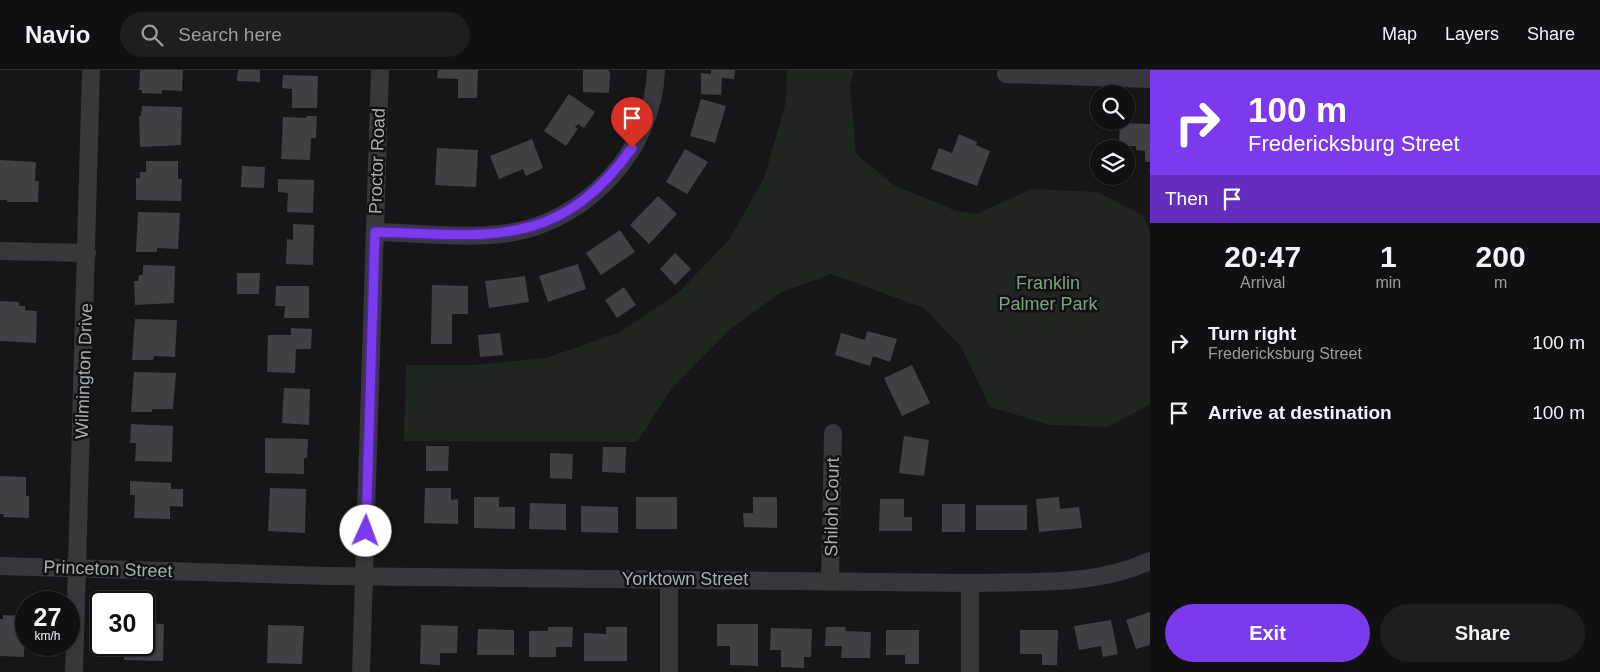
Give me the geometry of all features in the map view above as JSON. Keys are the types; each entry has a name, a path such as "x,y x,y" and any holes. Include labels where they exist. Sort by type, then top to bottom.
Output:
{"street":[{"name":"Wilmington Drive","path":"74,672 91,70"},
{"name":"Proctor Road","path":"361,672 380,70"},
{"path":"375,232 484,235 510,233 564,214 596,191 614,174 632,148 648,113 656,70"},
{"path":"1006,74 1150,79"},
{"path":"0,251 87,253"},
{"name":"Shiloh Court","path":"830,580 833,433"},
{"name":"Yorktown Street","path":"216,573 970,583 1073,582 1117,573 1150,561"},
{"name":"Princeton Street","path":"0,566 216,573"},
{"path":"669,579 669,672"},
{"path":"970,583 970,672"}],"green space":[{"name":"Franklin Palmer Park","path":"787,70 854,70 850,87 856,154 894,185 956,211 977,214 1031,189 1097,192 1142,215 1150,229 1150,404 1108,427 1051,425 990,407 961,347 924,308 831,274 782,292 730,329 672,388 637,442 404,441 406,365 473,365 546,358 618,333 677,294 729,240 764,178 786,102"}],"building":[{"path":"140,70 183,70 182,91 162,90 162,94 142,93 142,90 139,90"},
{"path":"238,70 260,70 260,82 237,81"},
{"path":"438,70 478,70 477,98 458,98 458,79 437,78"},
{"path":"583,70 608,70 610,72 609,93 583,92"},
{"path":"711,70 735,70 734,79 722,78 721,95 701,94 701,73 711,74"},
{"path":"283,75 318,76 317,108 292,108 292,89 282,88"},
{"path":"569,94 595,112 584,128 578,124 575,127 578,129 566,146 544,131"},
{"path":"701,99 726,106 715,143 690,136"},
{"path":"142,106 182,107 181,145 140,147 139,116 141,116"},
{"path":"307,116 317,116 316,138 311,138 310,160 281,159 283,117 306,118"},
{"path":"1135,124 1150,124 1150,162 1145,162 1145,151 1136,150 1135,140 1119,140 1120,130 1135,130"},
{"path":"959,134 977,142 976,145 990,151 977,186 931,169 939,148 952,153"},
{"path":"532,139 543,168 526,176 523,169 499,179 490,156"},
{"path":"437,148 478,150 476,187 435,185"},
{"path":"685,149 708,162 687,194 666,182"},
{"path":"0,160 36,162 35,181 39,181 38,202 7,202 7,200 0,200"},
{"path":"146,161 178,161 178,179 182,179 181,201 136,200 136,178 140,178 140,172 146,172"},
{"path":"242,166 265,167 264,188 241,187"},
{"path":"278,179 314,180 313,213 287,212 288,193 278,192"},
{"path":"658,196 677,214 649,244 630,225"},
{"path":"138,212 180,213 178,249 157,248 157,252 136,252"},
{"path":"293,224 314,225 313,265 286,264 287,239 293,240"},
{"path":"620,230 635,252 601,275 586,253"},
{"path":"675,253 691,269 675,285 660,269"},
{"path":"578,264 586,289 548,302 539,276"},
{"path":"143,265 175,266 174,303 135,305 134,281 138,281 139,275 143,275"},
{"path":"237,273 260,273 259,294 237,294"},
{"path":"525,276 529,302 489,308 485,281"},
{"path":"432,285 468,286 468,314 452,314 452,344 431,344"},
{"path":"276,286 309,286 309,318 284,318 285,306 275,306"},
{"path":"624,287 636,305 617,318 605,300"},
{"path":"0,301 19,302 19,306 25,306 25,310 37,311 36,343 0,341"},
{"path":"135,319 177,320 175,357 154,356 153,360 132,360"},
{"path":"291,328 312,329 311,349 296,349 295,373 267,372 268,335 291,335"},
{"path":"867,331 897,339 890,362 873,356 870,366 835,355 841,333 865,340"},
{"path":"500,333 503,355 480,357 478,335"},
{"path":"912,365 930,403 902,416 884,378"},
{"path":"134,372 176,373 173,409 131,412"},
{"path":"284,388 310,389 309,425 282,423"},
{"path":"131,424 173,426 172,462 135,461 136,443 130,443"},
{"path":"904,436 929,440 924,476 899,473"},
{"path":"265,438 308,439 307,458 304,458 304,474 265,473"},
{"path":"426,446 449,446 448,471 426,471"},
{"path":"603,447 626,447 625,473 602,472"},
{"path":"550,453 573,454 572,479 550,478"},
{"path":"0,476 26,477 26,496 29,496 29,518 3,517 4,514 0,514"},
{"path":"130,481 171,483 171,489 183,489 183,507 170,506 170,519 134,518 135,495 130,495"},
{"path":"270,488 306,489 305,533 268,531"},
{"path":"425,488 451,488 451,500 458,499 458,524 424,523"},
{"path":"474,497 499,497 499,507 515,507 515,529 474,528"},
{"path":"636,497 677,497 677,529 636,529"},
{"path":"753,497 777,497 777,528 744,527 743,513 753,513"},
{"path":"1059,497 1060,509 1079,507 1082,528 1039,532 1036,499"},
{"path":"880,499 904,499 904,517 912,517 912,531 879,531"},
{"path":"530,503 566,504 566,530 529,529"},
{"path":"942,504 965,504 965,532 942,532"},
{"path":"976,505 1027,505 1027,530 976,530"},
{"path":"581,506 618,507 618,533 581,532"},
{"path":"1150,612 1150,645 1136,649 1126,620"},
{"path":"3,615 15,616 15,656 24,657 0,656 0,619 3,619"},
{"path":"1111,620 1118,654 1103,657 1101,646 1079,650 1074,626"},
{"path":"155,624 164,624 163,661 124,660 124,656 155,656"},
{"path":"717,624 758,624 758,666 730,665 730,646 717,646"},
{"path":"268,625 304,626 302,664 267,663"},
{"path":"421,625 458,626 457,653 440,653 440,665 420,664"},
{"path":"548,627 573,627 572,647 556,647 556,657 529,657 529,631 548,631"},
{"path":"606,627 627,627 627,661 584,661 584,633 606,634"},
{"path":"826,627 846,627 845,631 871,632 870,658 841,658 842,646 825,646"},
{"path":"771,628 812,629 811,657 804,657 804,668 781,667 781,650 770,650"},
{"path":"478,629 514,630 514,655 477,655"},
{"path":"886,630 919,630 919,664 905,664 905,655 886,655"},
{"path":"1020,630 1058,630 1057,665 1042,665 1042,654 1020,654"}],"route":[{"path":"366,531 375,232 484,235 510,233 534,226 564,214 591,196 614,174 632,148"}]}
